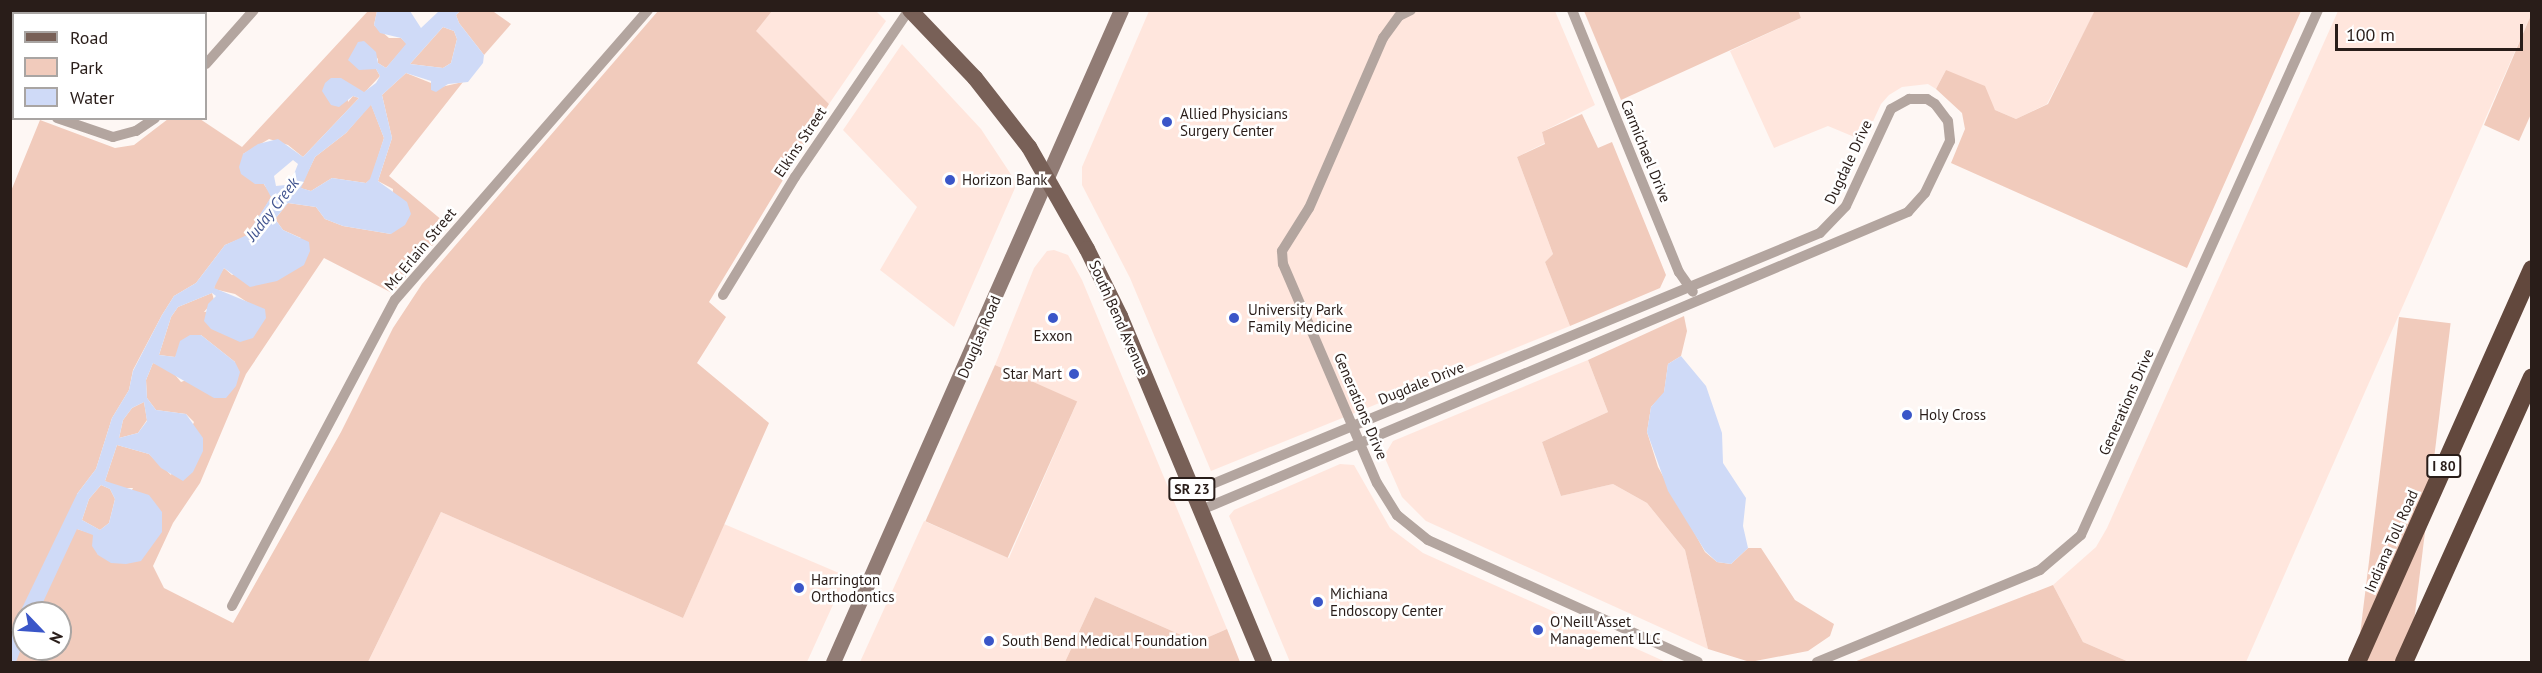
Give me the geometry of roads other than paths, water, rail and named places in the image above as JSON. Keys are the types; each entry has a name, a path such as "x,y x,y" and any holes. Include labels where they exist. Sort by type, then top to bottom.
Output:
{"highway":[{"name":"Indiana Toll Road","path":"2357,663 2532,269"},
{"path":"2404,663 2532,377"}],"main road":[{"name":"South Bend Avenue","path":"910,10 975,78 1048,178 1120,316 1264,663"}],"street":[{"path":"207,63 254,10"},
{"name":"Mc Erlain Street","path":"232,606 395,300 648,10"},
{"name":"Elkins Street","path":"723,295 795,177 910,10"},
{"name":"Douglas Road","path":"833,663 1121,10"},
{"name":"Generations Drive","path":"1411,10 1399,16 1383,38 1309,208 1282,251 1283,264 1388,504 1420,535 1698,663"},
{"name":"Carmichael Drive","path":"1572,10 1679,272 1699,300"},
{"name":"Generations Drive","path":"1817,663 2040,570 2080,535 2318,10"},
{"name":"Dugdale Drive","path":"1193,492 1690,289 1826,229 1846,206 1885,119 1899,104 1927,99 1943,111 1950,141 1925,193 1908,213 1201,510"},
{"path":"63,120 113,137 136,131 152,120"}],"water":[{"name":"Juday Creek","path":"377,11 410,11 421,28 439,11 460,11 456,15 459,23 484,55 483,63 468,82 448,84 436,92 431,90 431,81 406,73 382,95 392,138 378,181 407,202 411,214 405,225 391,234 343,226 325,219 316,207 288,203 275,219 283,230 309,242 310,251 304,265 277,281 250,287 224,268 214,288 265,309 266,318 253,338 240,342 211,329 204,321 208,304 216,296 212,293 178,307 171,317 159,355 175,357 180,341 190,335 201,335 235,362 240,372 236,386 226,398 214,398 153,363 146,380 147,398 156,410 186,414 203,438 203,451 193,472 183,481 161,468 149,454 117,445 105,481 149,495 162,512 162,532 141,561 126,564 111,563 98,555 92,546 93,535 77,529 44,601 25,601 77,494 96,469 112,418 129,390 133,371 162,315 174,296 196,283 225,245 247,235 271,197 264,184 255,184 241,174 239,167 243,154 258,144 278,139 303,157 359,98 353,96 339,107 331,105 322,91 325,83 331,78 341,78 364,92 376,83 380,76 376,69 359,70 348,60 358,42 364,41 376,52 378,63 386,68 406,44 401,38 380,33 374,25","holes":["443,27 454,31 457,39 451,63 443,68 410,64","371,105 384,138 370,179 366,183 332,178 311,191 301,188 315,157 346,133","293,160 298,164 292,179 285,185 276,186 274,176","144,402 147,421 138,433 119,438 123,420 132,408","101,485 110,489 115,499 109,523 100,530 82,520 89,499"]},
{"path":"1681,356 1706,386 1722,433 1723,463 1746,498 1743,526 1748,548 1731,564 1717,562 1705,551 1668,491 1647,432 1651,407 1664,392 1668,364"},
{"path":"12,629 12,661 16,662 11,662"}],"place":[{"name":"Allied Physicians Surgery Center","path":"1167,122"},
{"name":"Horizon Bank","path":"950,180"},
{"name":"Exxon","path":"1053,318"},
{"name":"University Park Family Medicine","path":"1234,318"},
{"name":"Star Mart","path":"1074,374"},
{"name":"Holy Cross","path":"1907,415"},
{"name":"Harrington Orthodontics","path":"799,588"},
{"name":"Michiana Endoscopy Center","path":"1318,602"},
{"name":"O'Neill Asset Management LLC","path":"1538,630"},
{"name":"South Bend Medical Foundation","path":"989,641"}]}
